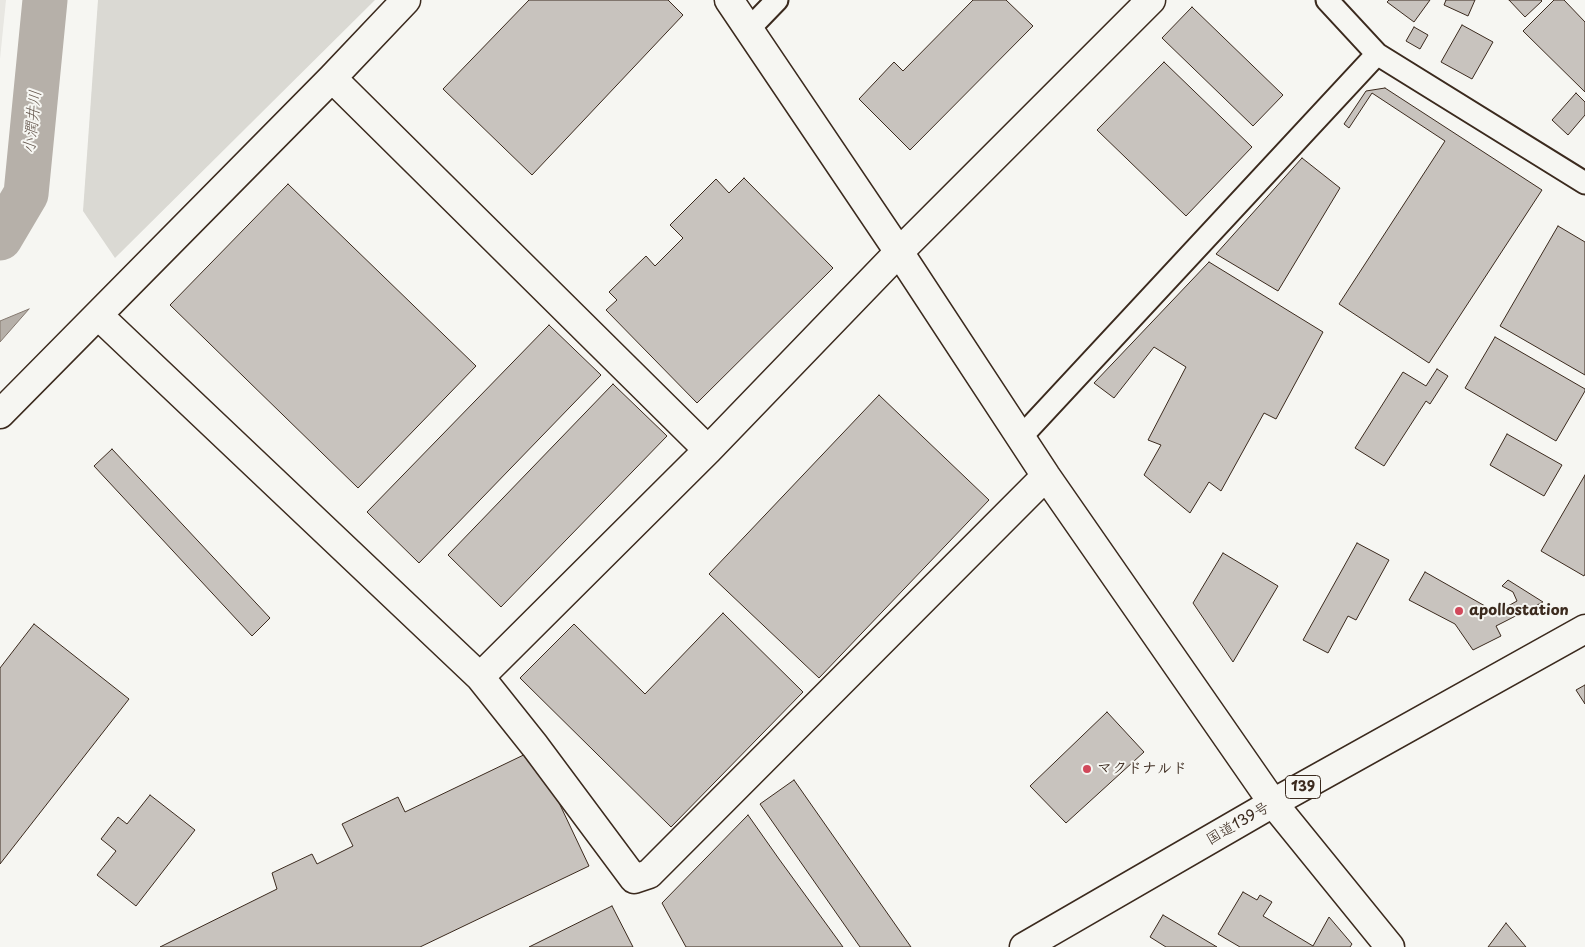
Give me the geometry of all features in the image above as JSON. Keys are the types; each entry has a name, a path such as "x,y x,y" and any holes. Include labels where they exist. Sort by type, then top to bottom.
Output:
{"main road":[{"path":"0,414 99,316 406,0"},
{"path":"729,0 899,252 1046,476 1273,803 1379,942"},
{"path":"480,677 708,450 899,252 1151,0"},
{"path":"332,78 708,450"},
{"path":"99,316 480,677 535,746 634,879 649,874 1046,476"},
{"name":"国道139号","path":"1024,947 1584,624"}],"street":[{"path":"749,29 777,0"},
{"path":"1327,0 1378,54 1585,183"},
{"path":"1021,438 1378,54"}],"shaded area":[{"path":"0,0 6,0 0,59"},
{"path":"98,0 375,0 115,258 83,211"},
{"path":"29,309 0,342 0,321"}],"building":[{"path":"529,0 668,0 683,15 532,175 443,89"},
{"path":"973,0 1006,0 1033,26 910,150 859,99 894,62 903,71"},
{"path":"1389,0 1430,0 1414,22 1387,2"},
{"path":"1446,0 1475,0 1468,16 1444,5"},
{"path":"1509,0 1541,0 1542,1 1525,17"},
{"path":"1554,0 1564,0 1585,22 1585,92 1523,31"},
{"path":"1192,7 1283,95 1253,126 1162,38"},
{"path":"1462,25 1493,42 1472,79 1441,62"},
{"path":"1414,27 1428,35 1420,49 1406,41"},
{"path":"1164,62 1252,147 1186,216 1097,130"},
{"path":"1385,88 1542,190 1429,363 1339,304 1445,141 1372,93 1349,128 1344,124 1366,91"},
{"path":"1576,93 1585,102 1585,115 1568,135 1552,120"},
{"path":"1302,158 1340,188 1278,291 1216,254"},
{"path":"744,178 833,268 697,403 606,310 617,300 609,292 646,256 655,266 683,238 670,225 716,179 729,193"},
{"path":"288,184 476,366 358,488 170,305"},
{"path":"1558,226 1585,242 1585,375 1500,326"},
{"path":"1209,262 1323,332 1276,419 1264,413 1221,491 1209,482 1190,513 1144,475 1161,445 1148,440 1186,367 1154,347 1114,398 1094,383"},
{"path":"549,325 601,375 419,563 367,512"},
{"path":"1495,337 1585,389 1556,441 1465,388"},
{"path":"1437,369 1448,376 1430,404 1426,401 1384,466 1355,448 1403,372 1426,386"},
{"path":"613,384 667,436 501,607 448,555"},
{"path":"879,395 989,500 819,678 709,574"},
{"path":"1507,434 1562,465 1544,496 1490,465"},
{"path":"112,449 270,618 252,636 94,466"},
{"path":"1585,475 1585,574 1584,576 1541,551"},
{"path":"1357,543 1389,560 1356,620 1348,616 1328,653 1303,640"},
{"path":"1223,553 1278,586 1233,662 1193,603"},
{"name":"apollostation","path":"1425,572 1485,606 1490,616 1517,601 1513,592 1502,586 1508,580 1543,602 1496,626 1501,636 1473,650 1455,624 1409,600"},
{"path":"723,613 803,692 671,827 520,678 574,624 645,694"},
{"path":"34,624 129,699 0,864 0,668"},
{"path":"1585,685 1585,704 1576,690"},
{"name":"マクドナルド","path":"1107,712 1144,752 1066,823 1030,786"},
{"path":"534,750 589,866 420,947 160,947 277,889 272,873 312,854 317,864 353,846 342,824 398,797 405,812"},
{"path":"794,780 911,947 860,947 760,804"},
{"path":"150,795 195,830 136,906 97,875 116,851 101,839 118,817 127,824"},
{"path":"748,815 843,947 686,947 662,903"},
{"path":"1243,892 1257,900 1260,895 1272,902 1263,916 1313,946 1329,917 1352,944 1350,947 1240,947 1218,934"},
{"path":"612,906 633,947 529,947"},
{"path":"1163,915 1217,947 1166,947 1150,937"},
{"path":"1506,923 1526,947 1488,947"}],"waterway":[{"name":"小潤井川","path":"0,238 26,194 45,0"}],"place":[{"name":"apollostation","path":"1459,611"},
{"name":"マクドナルド","path":"1087,769"}]}
